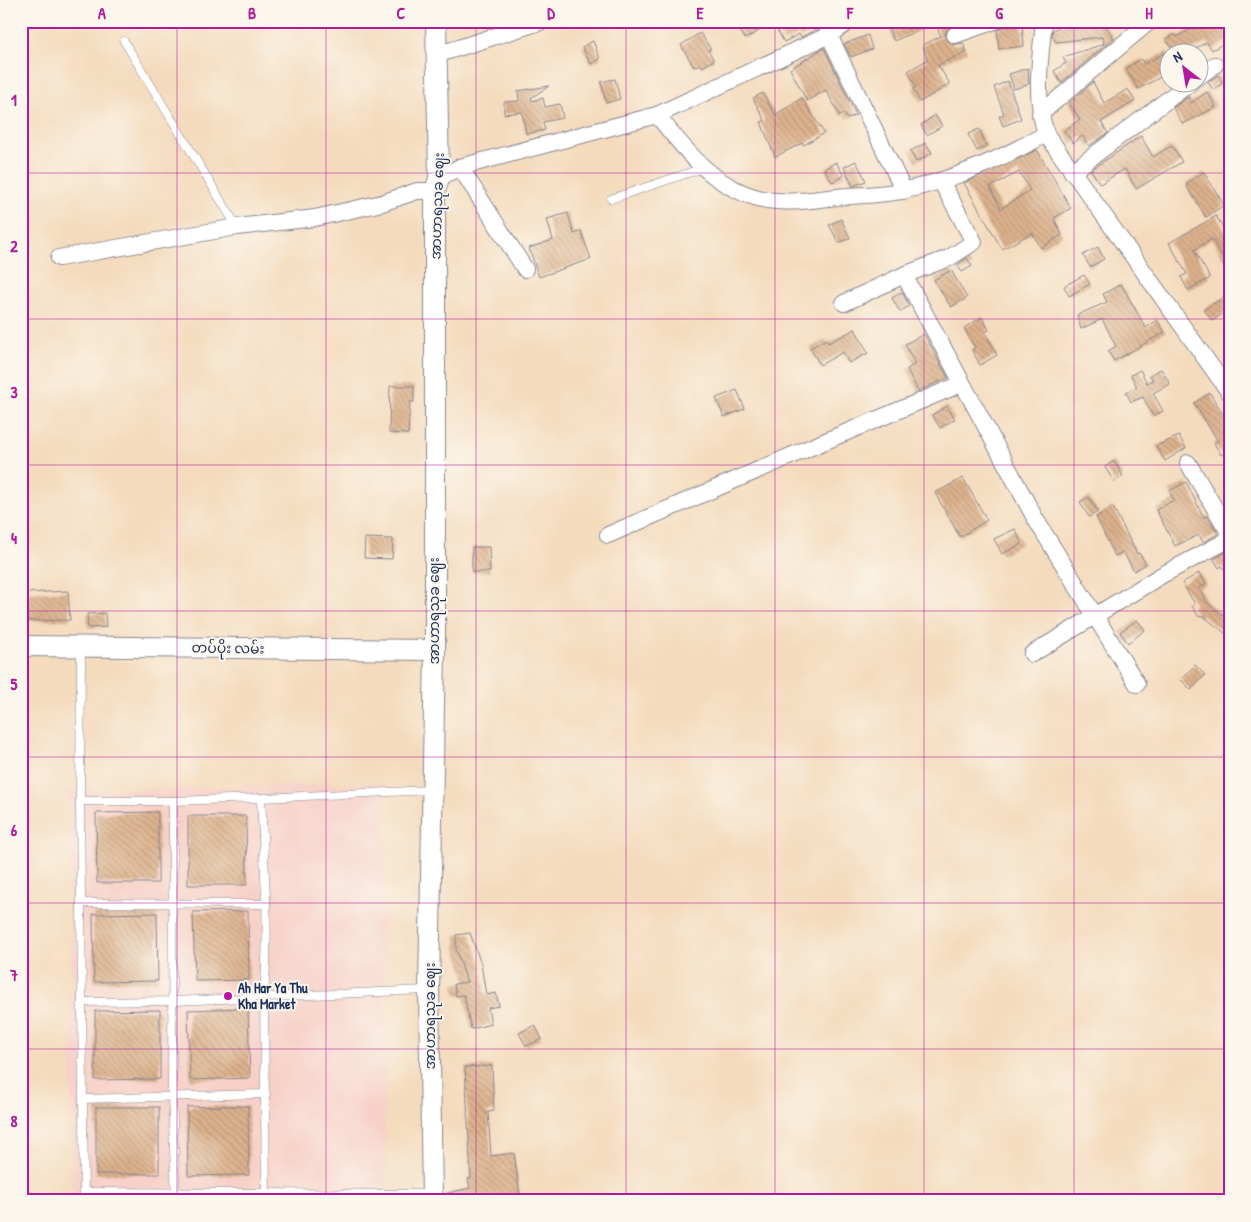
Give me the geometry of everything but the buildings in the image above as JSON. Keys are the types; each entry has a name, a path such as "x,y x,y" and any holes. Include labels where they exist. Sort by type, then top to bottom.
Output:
{"street":[{"name":"အာဟာရသုခ ဈေး","path":"432,1197 429,990 431,790 435,650 436,21"},
{"path":"436,55 542,21"},
{"path":"59,258 237,227 315,218 382,203 437,185 460,167 657,115 829,35 850,21"},
{"path":"955,35 995,21"},
{"path":"1044,21 1039,70 1040,114 1046,134 1230,393"},
{"path":"1040,114 1150,21"},
{"path":"829,35 904,191"},
{"path":"1208,70 1215,65"},
{"path":"1072,172 1179,92"},
{"path":"657,115 690,156 703,168 736,188 758,198 792,202 904,191 942,181 1005,156 1046,134"},
{"path":"460,167 525,269"},
{"path":"844,303 904,274 949,258 974,242 942,181"},
{"path":"904,274 961,384 1036,520 1137,684"},
{"path":"608,535 961,384"},
{"path":"1188,463 1230,534"},
{"path":"1032,654 1162,575 1230,538"},
{"name":"တပ်ပိုး လမ်း","path":"21,646 435,650"}],"lane":[{"path":"124,41 237,227"},
{"path":"612,199 703,168"},
{"path":"82,646 80,801 84,1201"},
{"path":"80,801 172,801 431,790"},
{"path":"261,798 266,904 264,995 266,1197"},
{"path":"172,801 172,1096 176,1197"},
{"path":"81,903 266,904"},
{"path":"82,1002 429,990"},
{"path":"83,1098 266,1094"},
{"path":"84,1192 176,1197 432,1197"}],"shaded area":[{"name":"Ah Har Ya Thu Kha Market","path":"385,783 385,1201 72,1201 69,791"}],"place":[{"name":"Ah Har Ya Thu Kha Market","path":"228,996"}]}
